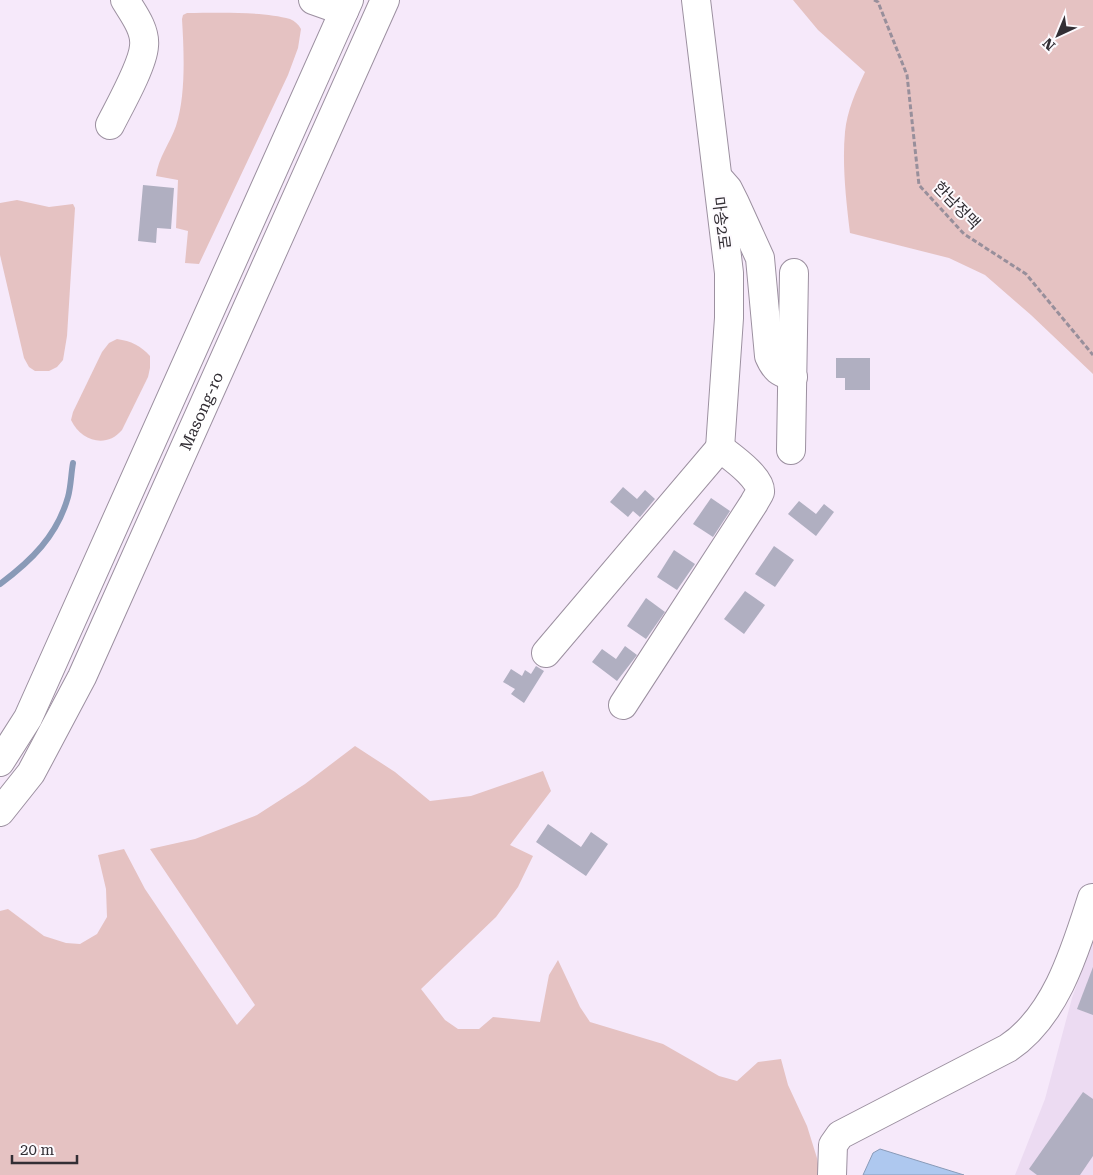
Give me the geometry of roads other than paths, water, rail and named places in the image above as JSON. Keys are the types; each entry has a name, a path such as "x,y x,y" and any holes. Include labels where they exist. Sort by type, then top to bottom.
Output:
{"street":[{"path":"110,125 136,70 144,46 142,32 125,0"},
{"path":"313,0 347,6"},
{"name":"Masong-ro","path":"0,812 31,773 82,678 385,0"},
{"name":"마송2로","path":"696,0 729,273 729,318 720,448"},
{"name":"Masong-ro","path":"0,762 28,718 347,6"},
{"path":"716,176 728,190 760,258 769,356 773,366 779,372 793,377"},
{"path":"791,450 794,273"},
{"path":"546,653 720,448 751,474 758,482 760,491 623,705"},
{"path":"832,1175 833,1145 840,1135 850,1128 1008,1048 1030,1030 1049,1005 1063,976 1081,933 1092,898"}],"water":[{"path":"880,1149 964,1175 863,1175 873,1153"}],"waterway":[{"path":"0,584 32,557 50,536 68,497 73,463"}]}
